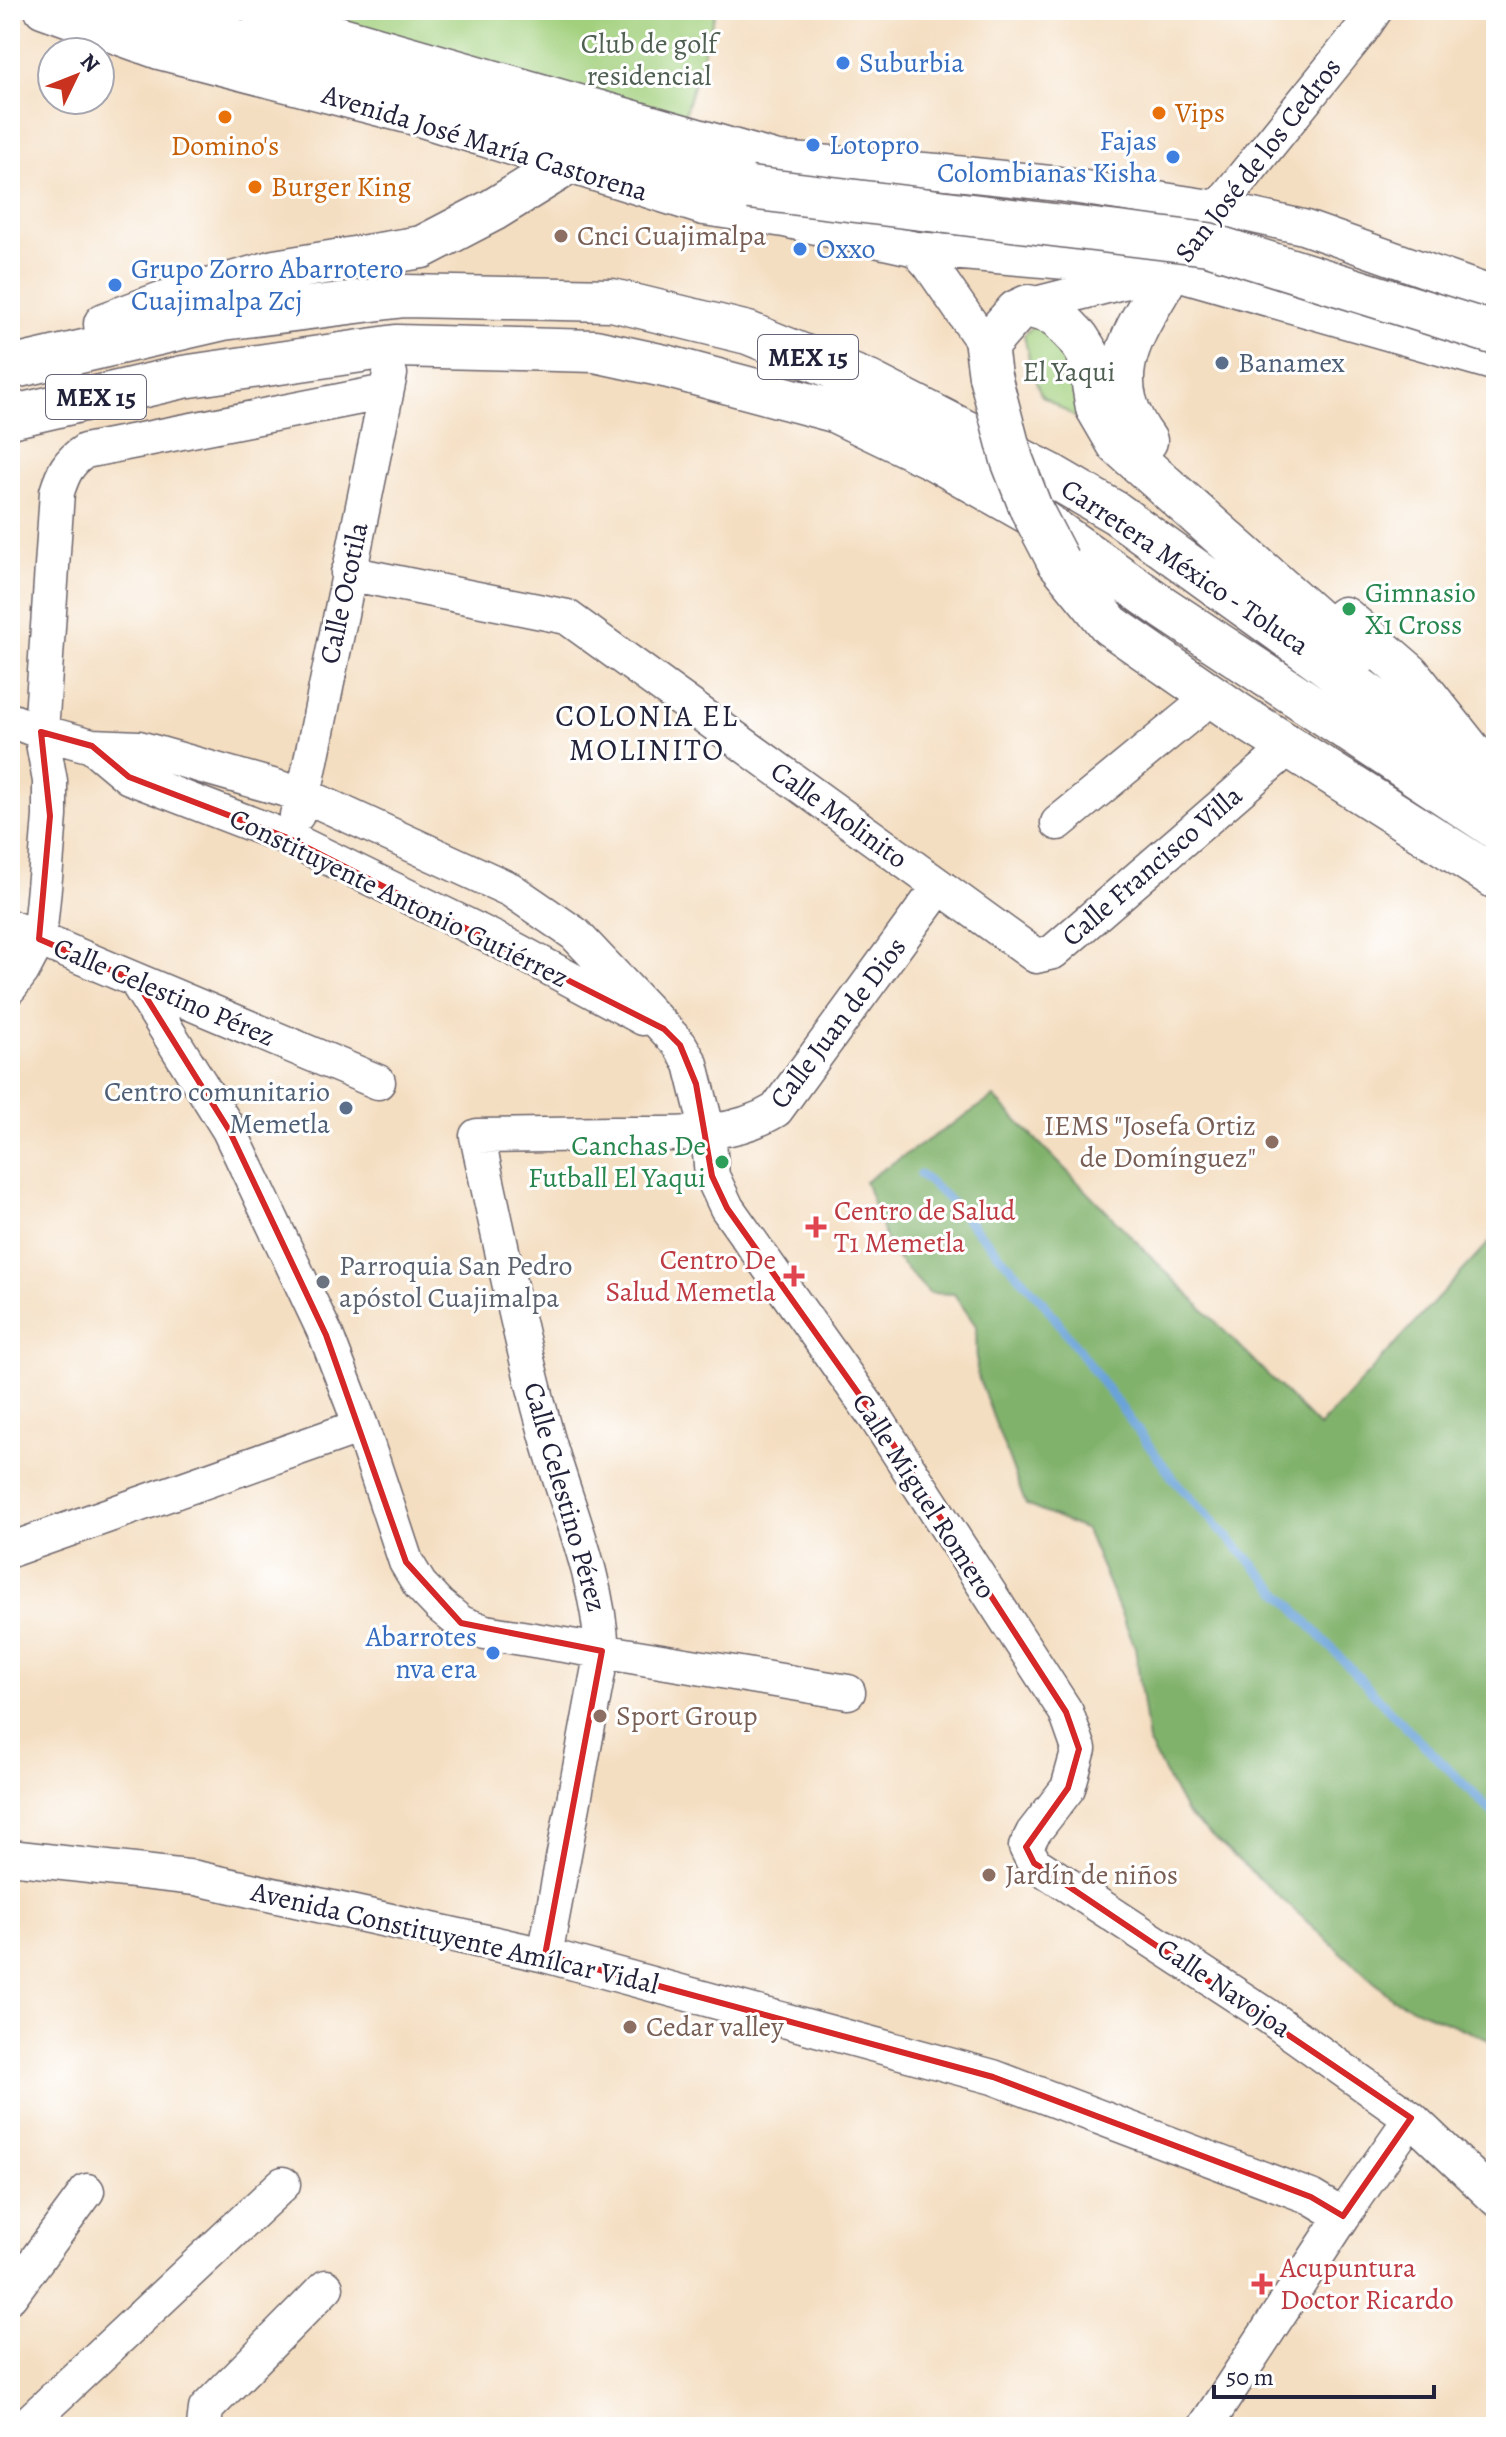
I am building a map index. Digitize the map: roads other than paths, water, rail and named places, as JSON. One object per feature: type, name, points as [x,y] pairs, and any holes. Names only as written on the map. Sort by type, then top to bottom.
[{"type":"main road","name":"Avenida José María Castorena","points":[[132,10],[750,188],[1208,244],[1486,350]]},
{"type":"main road","points":[[10,359],[162,303],[275,271],[422,247],[493,210],[564,166]]},
{"type":"main road","points":[[1170,271],[1128,347],[1123,376],[1124,404],[1136,427],[1162,463],[1409,674],[1496,786]]},
{"type":"main road","name":"Carretera México - Toluca","points":[[10,368],[223,319],[404,296],[612,300],[748,333],[869,382],[1049,474],[1116,513],[1496,786]]},
{"type":"main road","points":[[1454,729],[1353,653],[1118,444],[1097,408],[1088,354],[1078,338],[1055,314],[1028,306],[1017,311],[988,361],[1012,460],[1031,509],[1058,561],[1110,625],[1238,714],[1496,878]]},
{"type":"main road","name":"Carretera México - Toluca","points":[[10,417],[183,377],[396,346],[595,351],[669,367],[834,411],[934,459],[1036,517],[1164,608],[1496,828]]},
{"type":"street","name":"Avenida José María Castorena","points":[[42,10],[159,52],[419,119],[704,208],[784,220],[916,249],[1170,271],[1486,350]]},
{"type":"street","points":[[258,10],[778,159],[1059,184],[1217,208],[1303,227],[1493,294],[1486,350]]},
{"type":"street","name":"San José de los Cedros","points":[[1170,271],[1375,10]]},
{"type":"street","points":[[916,249],[930,265],[988,361]]},
{"type":"street","points":[[1028,306],[1170,271]]},
{"type":"street","name":"Calle Ocotila","points":[[288,838],[304,795],[396,346]]},
{"type":"street","points":[[10,987],[22,971],[24,933],[50,816],[50,781],[41,732],[57,492],[71,460],[85,451],[386,392]]},
{"type":"street","name":"Calle Molinito","points":[[348,573],[567,617],[1020,948]]},
{"type":"street","points":[[1058,823],[1197,709]]},
{"type":"street","name":"Constituyente Antonio Gutiérrez","points":[[10,720],[92,746],[139,748],[304,795],[511,890],[575,934],[680,1045],[691,1064],[708,1132]]},
{"type":"street","name":"Constituyente Antonio Gutiérrez","points":[[92,746],[129,777],[288,838],[503,943],[664,1029]]},
{"type":"street","name":"Calle Francisco Villa","points":[[1020,948],[1036,956],[1053,952],[1278,757]]},
{"type":"street","name":"Calle Juan de Dios","points":[[477,1136],[708,1132],[746,1125],[776,1110],[939,887]]},
{"type":"street","name":"Calle Celestino Pérez","points":[[24,933],[378,1082]]},
{"type":"street","points":[[136,981],[229,1130],[326,1335],[361,1426],[406,1562],[420,1585],[439,1605],[461,1623],[485,1632],[848,1692]]},
{"type":"street","name":"Calle Miguel Romero","points":[[708,1132],[712,1176],[727,1208],[878,1421],[1066,1712],[1079,1749],[1068,1788],[1033,1833],[1026,1847],[1034,1863]]},
{"type":"street","name":"Calle Celestino Pérez","points":[[477,1136],[520,1333],[547,1436],[579,1535],[601,1624],[602,1651],[545,1955]]},
{"type":"street","points":[[10,1550],[361,1426]]},
{"type":"street","name":"Avenida Constituyente Amílcar Vidal","points":[[10,1857],[196,1878],[545,1955],[993,2077],[1311,2197],[1343,2216]]},
{"type":"street","name":"Calle Navojoa","points":[[1034,1863],[1268,2016],[1411,2118],[1496,2199]]},
{"type":"street","points":[[1205,2427],[1411,2118]]},
{"type":"street","points":[[24,2427],[283,2184]]},
{"type":"street","points":[[10,2296],[87,2191]]},
{"type":"street","points":[[204,2427],[206,2409],[326,2287]]},
{"type":"waterway","points":[[920,1174],[946,1197],[1044,1303],[1175,1481],[1395,1716],[1496,1816]]},
{"type":"place","name":"Suburbia","points":[[843,63]]},
{"type":"place","name":"Vips","points":[[1159,113]]},
{"type":"place","name":"Domino's","points":[[225,117]]},
{"type":"place","name":"Lotopro","points":[[813,145]]},
{"type":"place","name":"Fajas Colombianas Kisha","points":[[1173,157]]},
{"type":"place","name":"Burger King","points":[[255,187]]},
{"type":"place","name":"Cnci Cuajimalpa","points":[[561,236]]},
{"type":"place","name":"Oxxo","points":[[800,249]]},
{"type":"place","name":"Grupo Zorro Abarrotero Cuajimalpa Zcj","points":[[115,285]]},
{"type":"place","name":"Banamex","points":[[1222,363]]},
{"type":"place","name":"Gimnasio X1 Cross","points":[[1349,609]]},
{"type":"place","name":"Centro comunitario Memetla","points":[[346,1108]]},
{"type":"place","name":"IEMS \"Josefa Ortiz de Domínguez\"","points":[[1272,1142]]},
{"type":"place","name":"Canchas De Futball El Yaqui","points":[[722,1162]]},
{"type":"place","name":"Centro de Salud T1 Memetla","points":[[816,1227]]},
{"type":"place","name":"Centro De Salud Memetla","points":[[794,1276]]},
{"type":"place","name":"Parroquia San Pedro apóstol Cuajimalpa","points":[[323,1282]]},
{"type":"place","name":"Abarrotes nva era","points":[[493,1653]]},
{"type":"place","name":"Sport Group","points":[[600,1716]]},
{"type":"place","name":"Jardín de niños","points":[[989,1875]]},
{"type":"place","name":"Cedar valley","points":[[630,2027]]},
{"type":"place","name":"Acupuntura Doctor Ricardo","points":[[1262,2284]]},
{"type":"district","name":"COLONIA EL MOLINITO","points":[[647,733]]},
{"type":"park label","name":"Club de golf residencial","points":[[649,60]]},
{"type":"park label","name":"El Yaqui","points":[[1069,372]]}]
